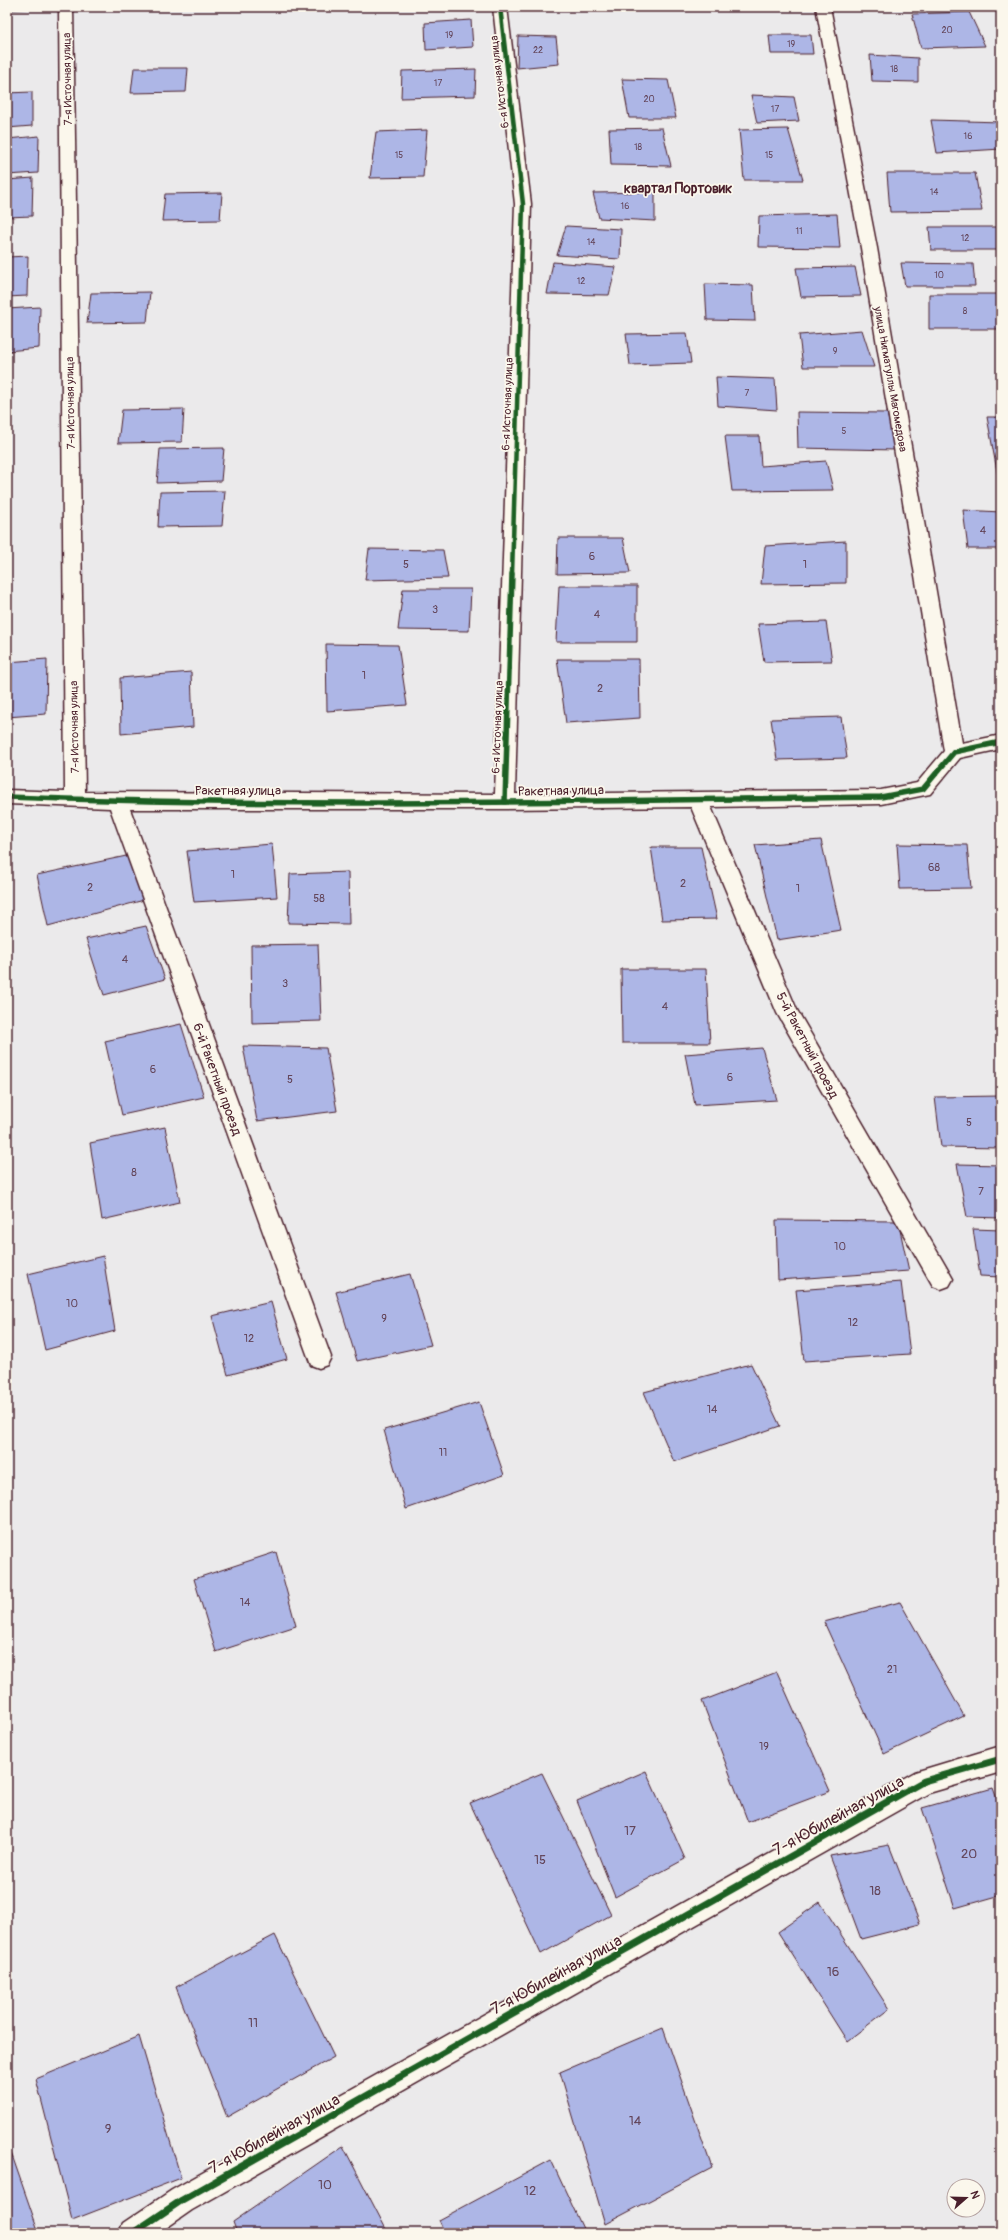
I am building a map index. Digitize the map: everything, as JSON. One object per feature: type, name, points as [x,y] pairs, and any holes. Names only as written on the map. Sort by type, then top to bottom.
[{"type":"street","name":"7-я Источная улица","points":[[66,7],[75,799]]},
{"type":"street","name":"6-я Источная улица","points":[[500,7],[523,204],[505,802]]},
{"type":"street","name":"улица Нигматуллы Магомедова","points":[[823,7],[870,256],[954,752]]},
{"type":"street","points":[[954,752],[1001,742]]},
{"type":"street","name":"Ракетная улица","points":[[7,797],[117,801],[505,802],[881,797],[923,789],[954,752]]},
{"type":"street","name":"5-й Ракетный проезд","points":[[698,799],[788,1013],[941,1279]]},
{"type":"street","name":"6-й Ракетный проезд","points":[[117,801],[319,1357]]},
{"type":"street","name":"7-я Юбилейная улица","points":[[133,2233],[189,2196],[924,1781],[1001,1760]]},
{"type":"building","points":[[7,7],[50,7],[7,10]]},
{"type":"building","points":[[969,12],[985,46],[921,48],[912,14]]},
{"type":"building","points":[[471,20],[473,47],[426,50],[425,23]]},
{"type":"building","points":[[769,35],[811,35],[813,54],[771,54]]},
{"type":"building","points":[[518,36],[556,37],[559,64],[517,68]]},
{"type":"building","points":[[870,55],[918,58],[918,82],[872,81]]},
{"type":"building","points":[[134,68],[188,68],[186,92],[131,93]]},
{"type":"building","points":[[476,69],[475,96],[401,98],[402,71]]},
{"type":"building","points":[[622,79],[668,80],[676,118],[629,118]]},
{"type":"building","points":[[32,92],[32,126],[7,128],[7,93]]},
{"type":"building","points":[[751,95],[794,97],[799,121],[757,123]]},
{"type":"building","points":[[931,120],[1001,122],[1001,149],[937,153]]},
{"type":"building","points":[[662,128],[671,166],[611,165],[609,129]]},
{"type":"building","points":[[788,129],[803,180],[744,180],[739,130]]},
{"type":"building","points":[[427,130],[423,177],[370,178],[376,132]]},
{"type":"building","points":[[39,136],[38,173],[7,175],[7,139]]},
{"type":"building","points":[[887,173],[975,173],[982,211],[890,212]]},
{"type":"building","points":[[33,178],[32,216],[7,217],[7,180]]},
{"type":"building","points":[[655,192],[655,221],[599,218],[593,193]]},
{"type":"building","points":[[222,193],[220,220],[162,221],[165,194]]},
{"type":"building","points":[[837,214],[840,248],[758,247],[759,216]]},
{"type":"building","points":[[566,226],[621,229],[620,259],[557,255]]},
{"type":"building","points":[[929,227],[1001,227],[1001,250],[931,250]]},
{"type":"building","points":[[28,256],[27,296],[7,297],[7,257]]},
{"type":"building","points":[[553,262],[616,267],[609,295],[547,294]]},
{"type":"building","points":[[901,263],[973,264],[975,286],[905,286]]},
{"type":"building","points":[[855,267],[861,296],[801,297],[796,268]]},
{"type":"building","points":[[705,284],[753,285],[755,321],[707,320]]},
{"type":"building","points":[[150,292],[147,322],[87,323],[91,293]]},
{"type":"building","points":[[929,294],[1000,294],[1001,329],[929,329]]},
{"type":"building","points":[[40,307],[39,348],[7,351],[7,309]]},
{"type":"building","points":[[862,330],[874,367],[803,367],[799,335]]},
{"type":"building","points":[[687,333],[691,363],[630,365],[626,334]]},
{"type":"building","points":[[716,377],[775,379],[777,410],[718,406]]},
{"type":"building","points":[[184,409],[182,442],[118,443],[122,410]]},
{"type":"building","points":[[797,412],[887,413],[896,450],[798,448]]},
{"type":"building","points":[[987,417],[1001,417],[1001,493]]},
{"type":"building","points":[[725,436],[759,436],[761,466],[826,461],[833,490],[732,491]]},
{"type":"building","points":[[224,448],[221,481],[157,483],[160,449]]},
{"type":"building","points":[[225,491],[222,526],[158,527],[160,492]]},
{"type":"building","points":[[963,510],[1001,512],[1001,549],[968,549]]},
{"type":"building","points":[[558,538],[623,538],[630,573],[557,574]]},
{"type":"building","points":[[846,541],[846,583],[761,584],[765,546]]},
{"type":"building","points":[[369,549],[443,550],[448,578],[365,580]]},
{"type":"building","points":[[559,586],[637,586],[637,642],[556,642]]},
{"type":"building","points":[[403,589],[471,589],[469,631],[398,630]]},
{"type":"building","points":[[826,622],[832,661],[764,662],[758,624]]},
{"type":"building","points":[[326,644],[398,645],[407,705],[327,711]]},
{"type":"building","points":[[47,659],[46,714],[7,717],[7,662]]},
{"type":"building","points":[[557,659],[639,659],[640,718],[566,723]]},
{"type":"building","points":[[191,672],[193,727],[121,734],[120,678]]},
{"type":"building","points":[[841,717],[847,758],[777,760],[771,719]]},
{"type":"building","points":[[821,840],[841,930],[777,940],[755,845]]},
{"type":"building","points":[[272,844],[277,897],[194,902],[187,851]]},
{"type":"building","points":[[897,844],[967,845],[971,888],[900,889]]},
{"type":"building","points":[[651,847],[701,847],[717,919],[662,920]]},
{"type":"building","points":[[131,855],[144,900],[48,926],[37,875]]},
{"type":"building","points":[[348,872],[349,924],[288,923],[290,874]]},
{"type":"building","points":[[146,926],[165,979],[104,995],[86,939]]},
{"type":"building","points":[[318,944],[321,1021],[252,1023],[251,945]]},
{"type":"building","points":[[621,969],[706,969],[710,1043],[622,1043]]},
{"type":"building","points":[[181,1024],[204,1097],[122,1115],[105,1041]]},
{"type":"building","points":[[243,1046],[326,1048],[337,1111],[257,1121]]},
{"type":"building","points":[[762,1048],[777,1100],[695,1105],[685,1054]]},
{"type":"building","points":[[1001,1096],[1001,1148],[941,1147],[935,1097]]},
{"type":"building","points":[[165,1127],[180,1202],[102,1220],[90,1143]]},
{"type":"building","points":[[957,1164],[1001,1165],[1001,1218],[967,1217]]},
{"type":"building","points":[[776,1220],[898,1221],[909,1271],[778,1280]]},
{"type":"building","points":[[973,1229],[1001,1230],[1001,1277],[980,1276]]},
{"type":"building","points":[[103,1256],[115,1331],[45,1350],[28,1274]]},
{"type":"building","points":[[410,1274],[431,1345],[357,1361],[336,1292]]},
{"type":"building","points":[[901,1282],[910,1354],[804,1361],[796,1290]]},
{"type":"building","points":[[271,1302],[287,1359],[228,1375],[212,1316]]},
{"type":"building","points":[[751,1364],[780,1426],[674,1462],[644,1392]]},
{"type":"building","points":[[479,1402],[504,1475],[406,1509],[384,1430]]},
{"type":"building","points":[[276,1552],[296,1626],[216,1652],[194,1579]]},
{"type":"building","points":[[900,1602],[964,1716],[884,1754],[824,1622]]},
{"type":"building","points":[[777,1672],[830,1791],[748,1822],[702,1701]]},
{"type":"building","points":[[646,1771],[685,1859],[615,1897],[577,1801]]},
{"type":"building","points":[[542,1773],[611,1915],[541,1954],[470,1803]]},
{"type":"building","points":[[993,1788],[1001,1810],[1001,1895],[955,1908],[922,1808]]},
{"type":"building","points":[[889,1845],[920,1924],[861,1939],[830,1856]]},
{"type":"building","points":[[820,1902],[889,2009],[847,2041],[778,1932]]},
{"type":"building","points":[[275,1935],[334,2057],[227,2117],[176,1987]]},
{"type":"building","points":[[663,2028],[712,2168],[605,2224],[560,2072]]},
{"type":"building","points":[[139,2036],[181,2178],[72,2220],[36,2079]]},
{"type":"building","points":[[7,2141],[39,2233],[7,2233]]},
{"type":"building","points":[[343,2146],[388,2233],[237,2233],[233,2222]]},
{"type":"building","points":[[551,2160],[585,2233],[445,2233],[439,2220]]},
{"type":"cycle path","points":[[500,7],[523,204],[505,802]]},
{"type":"cycle path","points":[[7,797],[117,801],[505,802],[881,797],[923,789],[954,752],[1001,742]]},
{"type":"cycle path","points":[[133,2233],[182,2200],[924,1781],[1001,1759]]},
{"type":"district","name":"квартал Портовик","points":[[678,188]]}]
